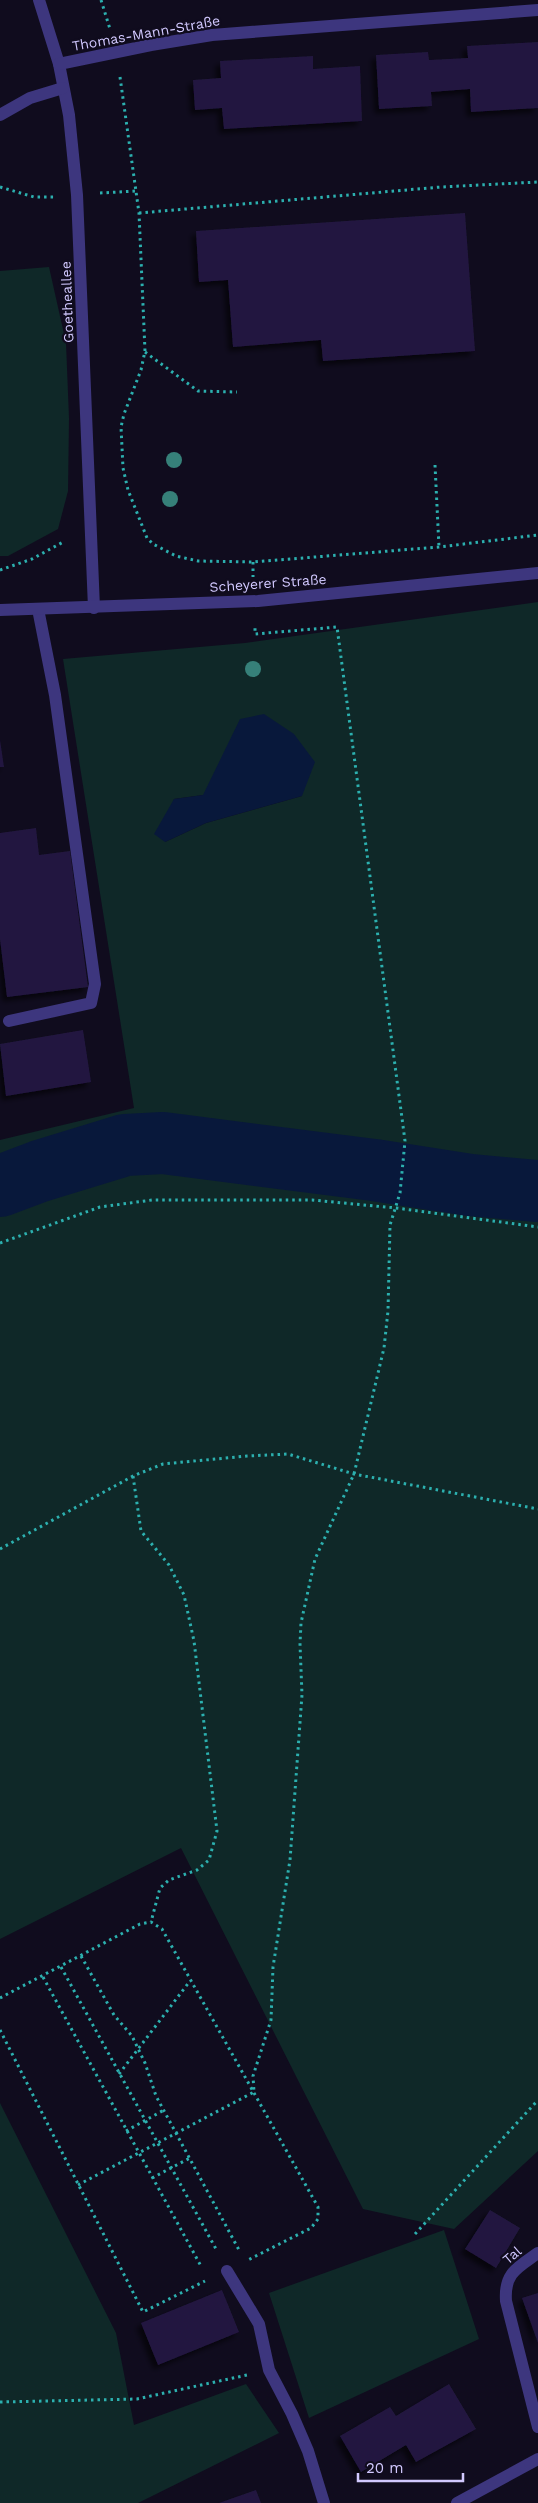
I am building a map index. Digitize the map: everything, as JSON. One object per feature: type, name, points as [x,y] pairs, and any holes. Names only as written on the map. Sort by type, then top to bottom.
[{"type":"street","name":"Goetheallee","points":[[39,0],[59,64],[69,115],[77,195],[94,608]]},
{"type":"street","name":"Thomas-Mann-Straße","points":[[59,64],[183,39],[238,32],[538,10]]},
{"type":"street","points":[[0,116],[30,98],[63,88]]},
{"type":"street","name":"Scheyerer Straße","points":[[0,610],[254,601],[538,573]]},
{"type":"street","points":[[9,1021],[91,1003],[95,984],[55,695],[38,609]]},
{"type":"street","name":"Tal","points":[[538,2253],[509,2276],[505,2287],[506,2301],[538,2427]]},
{"type":"street","points":[[227,2270],[259,2324],[269,2370],[292,2414],[308,2451],[324,2503]]},
{"type":"street","points":[[457,2503],[538,2458]]},
{"type":"path","points":[[101,0],[117,52],[139,213],[145,352],[141,370],[124,414],[120,445],[128,490],[140,525],[153,544],[176,556],[187,559],[253,562],[439,547],[538,535]]},
{"type":"path","points":[[139,213],[441,187],[538,182]]},
{"type":"path","points":[[145,352],[198,391],[237,392]]},
{"type":"path","points":[[435,465],[439,547]]},
{"type":"path","points":[[0,570],[32,559],[65,542]]},
{"type":"path","points":[[254,601],[255,634],[337,627],[404,1141],[400,1193],[390,1225],[388,1311],[384,1348],[354,1474],[315,1559],[302,1623],[300,1644],[302,1695],[290,1860],[273,1967],[271,2020],[253,2076],[254,2092]]},
{"type":"path","points":[[0,1243],[100,1207],[152,1200],[312,1200],[396,1208],[538,1227]]},
{"type":"path","points":[[0,1549],[133,1476],[163,1464],[288,1454],[354,1474],[538,1509]]},
{"type":"path","points":[[133,1476],[141,1531],[169,1565],[184,1595],[194,1641],[216,1831],[209,1860],[197,1870],[170,1880],[160,1888],[151,1922]]},
{"type":"path","points":[[0,1998],[140,1924],[151,1922],[162,1930],[308,2186],[318,2207],[318,2219],[311,2228],[227,2270],[61,1967]]},
{"type":"path","points":[[82,1956],[114,2016],[132,2036],[139,2048],[156,2096],[246,2261]]},
{"type":"path","points":[[0,2030],[143,2312],[208,2280],[43,1976]]},
{"type":"path","points":[[119,2074],[190,1981]]},
{"type":"path","points":[[78,2184],[254,2092]]},
{"type":"path","points":[[415,2234],[538,2100]]},
{"type":"path","points":[[126,2131],[164,2110]]},
{"type":"path","points":[[152,2178],[190,2158]]},
{"type":"path","points":[[0,2402],[138,2399],[269,2370]]},
{"type":"green space","points":[[49,267],[66,343],[69,418],[68,491],[58,529],[8,556],[0,556],[0,271]]},
{"type":"green space","points":[[538,602],[538,2151],[454,2229],[363,2209],[181,1848],[0,1939],[0,1140],[134,1108],[63,659],[245,643]],"holes":[[[203,795],[302,796],[206,823],[165,842],[174,799]]]},
{"type":"green space","points":[[0,2103],[116,2333],[134,2425],[246,2384],[279,2433],[138,2503],[0,2503]]},
{"type":"green space","points":[[444,2230],[479,2339],[309,2418],[269,2293]]},
{"type":"water","points":[[264,714],[294,734],[315,762],[302,796],[206,823],[165,842],[154,834],[174,799],[203,795],[240,719]]},
{"type":"building","points":[[538,42],[538,108],[471,112],[470,89],[431,92],[432,106],[379,109],[376,55],[428,52],[429,60],[468,58],[467,46]]},
{"type":"building","points":[[313,56],[313,69],[360,66],[362,121],[224,129],[222,108],[195,110],[193,80],[221,78],[220,61]]},
{"type":"building","points":[[465,213],[475,351],[323,361],[321,340],[233,347],[228,280],[199,282],[196,231]]},
{"type":"building","points":[[0,740],[4,767],[0,767]]},
{"type":"building","points":[[36,828],[39,855],[70,851],[88,987],[7,997],[0,939],[0,833]]},
{"type":"building","points":[[83,1030],[91,1082],[6,1096],[0,1044]]},
{"type":"building","points":[[490,2210],[520,2228],[496,2268],[465,2249]]},
{"type":"building","points":[[222,2290],[239,2332],[158,2365],[141,2323]]},
{"type":"building","points":[[538,2293],[538,2343],[522,2298]]},
{"type":"building","points":[[449,2384],[476,2429],[416,2462],[406,2445],[361,2472],[340,2436],[390,2407],[396,2416]]},
{"type":"building","points":[[256,2490],[261,2503],[219,2503]]},
{"type":"waterway","points":[[0,1186],[40,1171],[125,1145],[163,1143],[374,1170],[470,1185],[538,1191]]}]
